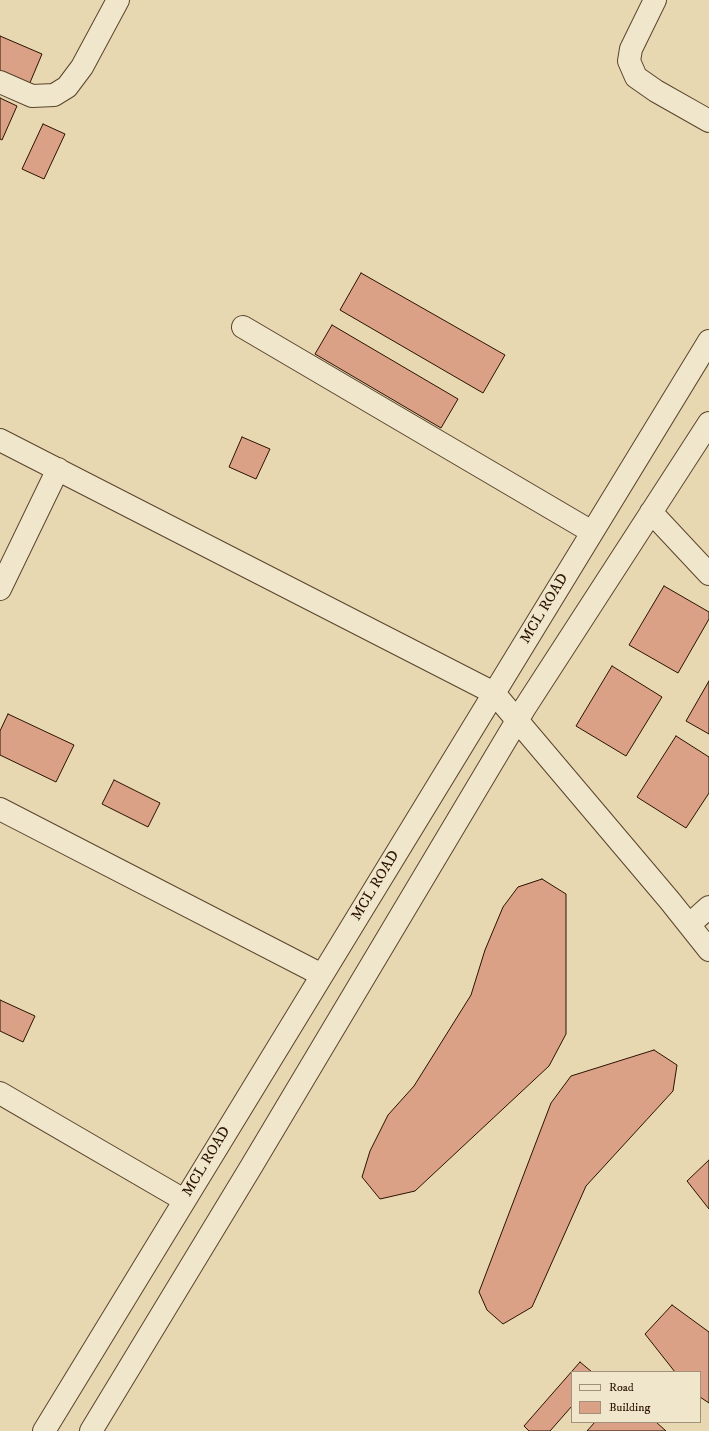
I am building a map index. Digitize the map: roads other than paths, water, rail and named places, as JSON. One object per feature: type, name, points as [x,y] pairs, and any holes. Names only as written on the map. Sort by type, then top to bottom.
[{"type":"street","points":[[0,82],[32,96],[54,95],[67,88],[82,67],[118,0]]},
{"type":"street","points":[[655,0],[631,49],[629,61],[636,77],[656,91],[709,122]]},
{"type":"street","points":[[243,327],[592,532]]},
{"type":"street","name":"MCL ROAD","points":[[44,1431],[709,341]]},
{"type":"street","points":[[91,1431],[259,1154],[517,720],[709,423]]},
{"type":"street","points":[[0,440],[494,693],[709,950]]},
{"type":"street","points":[[0,589],[58,469]]},
{"type":"street","points":[[651,512],[709,574]]},
{"type":"street","points":[[0,809],[322,975]]},
{"type":"street","points":[[688,925],[709,907]]},
{"type":"street","points":[[0,1093],[184,1200]]}]
